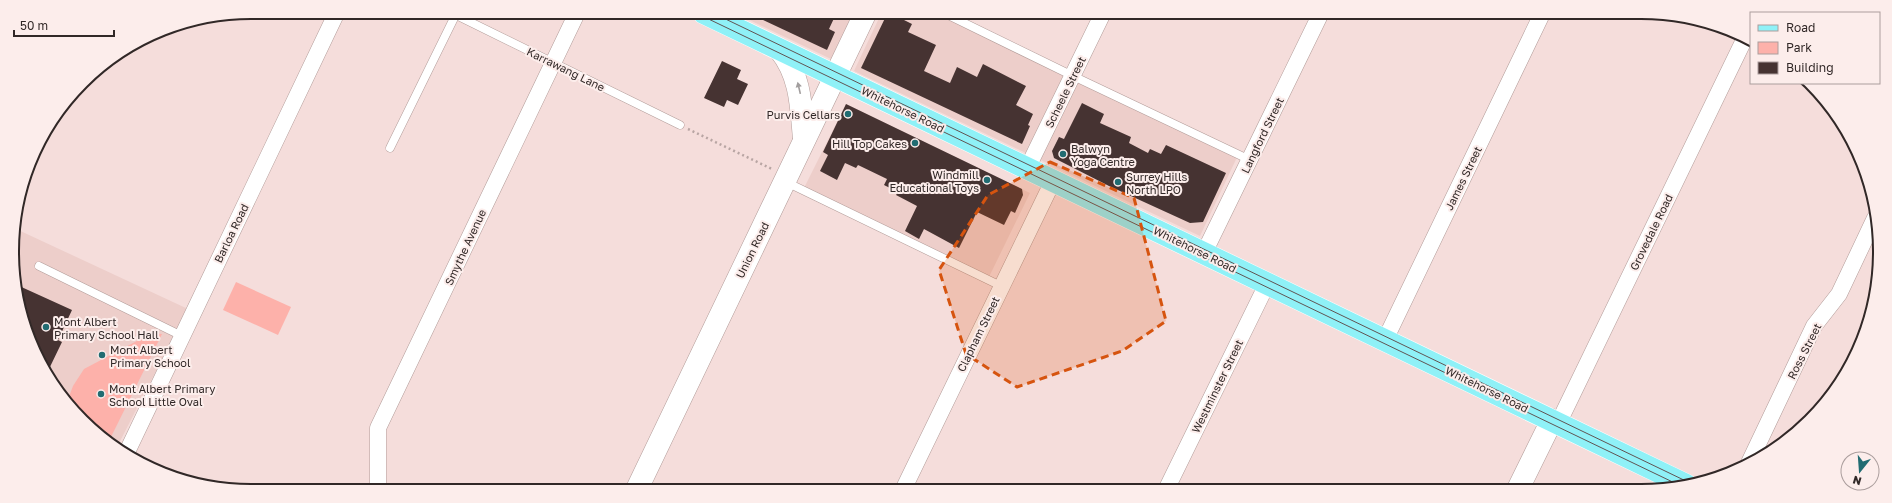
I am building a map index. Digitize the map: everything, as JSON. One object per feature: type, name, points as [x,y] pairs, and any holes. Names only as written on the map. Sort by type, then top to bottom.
[{"type":"main road","name":"Whitehorse Road","points":[[716,19],[1678,481]]},
{"type":"main road","name":"Union Road","points":[[639,484],[863,19]]},
{"type":"main road","points":[[780,50],[788,61],[797,81],[800,95],[804,140]]},
{"type":"main road","points":[[1521,484],[1555,422]]},
{"type":"street","name":"Barloa Road","points":[[128,449],[335,19]]},
{"type":"street","name":"Smythe Avenue","points":[[378,484],[378,428],[574,19]]},
{"type":"street","name":"Scheele Street","points":[[1027,169],[1100,19]]},
{"type":"street","name":"Langford Street","points":[[1204,253],[1318,19]]},
{"type":"street","name":"James Street","points":[[1385,340],[1540,19]]},
{"type":"street","name":"Grovedale Road","points":[[1555,422],[1743,43]]},
{"type":"street","name":"Clapham Street","points":[[906,484],[1053,181]]},
{"type":"street","name":"Ross Street","points":[[1753,455],[1814,326],[1839,294],[1872,225]]},
{"type":"street","name":"Westminster Street","points":[[1169,484],[1267,284]]},
{"type":"lane","points":[[390,148],[452,19]]},
{"type":"lane","name":"Karrawang Lane","points":[[464,19],[680,125]]},
{"type":"lane","points":[[956,19],[1072,76],[1250,160]]},
{"type":"lane","points":[[786,179],[1001,286]]},
{"type":"lane","points":[[39,266],[182,336]]},
{"type":"path","points":[[680,125],[786,179]]},
{"type":"highlighted area","points":[[1050,162],[1134,198],[1166,321],[1122,351],[1017,387],[966,354],[939,270],[988,195]]},
{"type":"shaded area","points":[[747,19],[851,19],[831,59]]},
{"type":"shaded area","points":[[879,19],[959,19],[1239,153],[1200,236],[854,71]]},
{"type":"shaded area","points":[[846,104],[1030,193],[987,281],[801,194]]},
{"type":"shaded area","name":"Mont Albert Primary School","points":[[20,231],[188,309],[119,443],[98,426],[77,405],[58,381],[43,354],[31,326],[23,297],[19,267]]},
{"type":"green space","points":[[236,282],[291,307],[278,335],[223,310]]},
{"type":"green space","name":"Mont Albert Primary School Little Oval","points":[[152,333],[162,334],[111,437],[87,416],[69,396],[73,386],[84,369]]},
{"type":"building","points":[[761,19],[834,19],[829,29],[835,32],[827,50]]},
{"type":"building","points":[[885,19],[902,19],[912,24],[908,32],[936,45],[924,71],[950,83],[957,67],[977,77],[983,64],[1026,86],[1016,105],[1033,114],[1028,125],[1030,126],[1022,144],[861,68]]},
{"type":"building","points":[[722,61],[741,70],[737,79],[748,84],[738,105],[727,100],[724,107],[704,98]]},
{"type":"building","points":[[1082,103],[1104,114],[1100,123],[1131,137],[1129,143],[1148,153],[1150,149],[1161,154],[1166,145],[1226,173],[1203,222],[1190,223],[1109,186],[1054,158],[1052,151],[1059,137],[1064,139]]},
{"type":"building","points":[[846,104],[1022,189],[1023,195],[1015,213],[1011,211],[1004,225],[977,212],[959,248],[924,229],[919,239],[905,231],[917,206],[896,195],[898,192],[884,185],[887,179],[858,165],[856,168],[845,163],[837,180],[820,171],[828,155],[823,152]]},
{"type":"building","name":"Mont Albert Primary School Hall","points":[[22,287],[72,310],[58,340],[62,342],[50,367],[31,326]]},
{"type":"tram line","points":[[708,19],[1672,482]]},
{"type":"tram line","points":[[725,19],[1684,480]]},
{"type":"place","name":"Purvis Cellars","points":[[848,114]]},
{"type":"place","name":"Hill Top Cakes","points":[[915,143]]},
{"type":"place","name":"Balwyn Yoga Centre","points":[[1063,154]]},
{"type":"place","name":"Windmill Educational Toys","points":[[987,180]]},
{"type":"place","name":"Surrey Hills North LPO","points":[[1118,182]]},
{"type":"place","name":"Mont Albert Primary School Hall","points":[[46,327]]},
{"type":"place","name":"Mont Albert Primary School","points":[[102,355]]},
{"type":"place","name":"Mont Albert Primary School Little Oval","points":[[101,394]]}]
